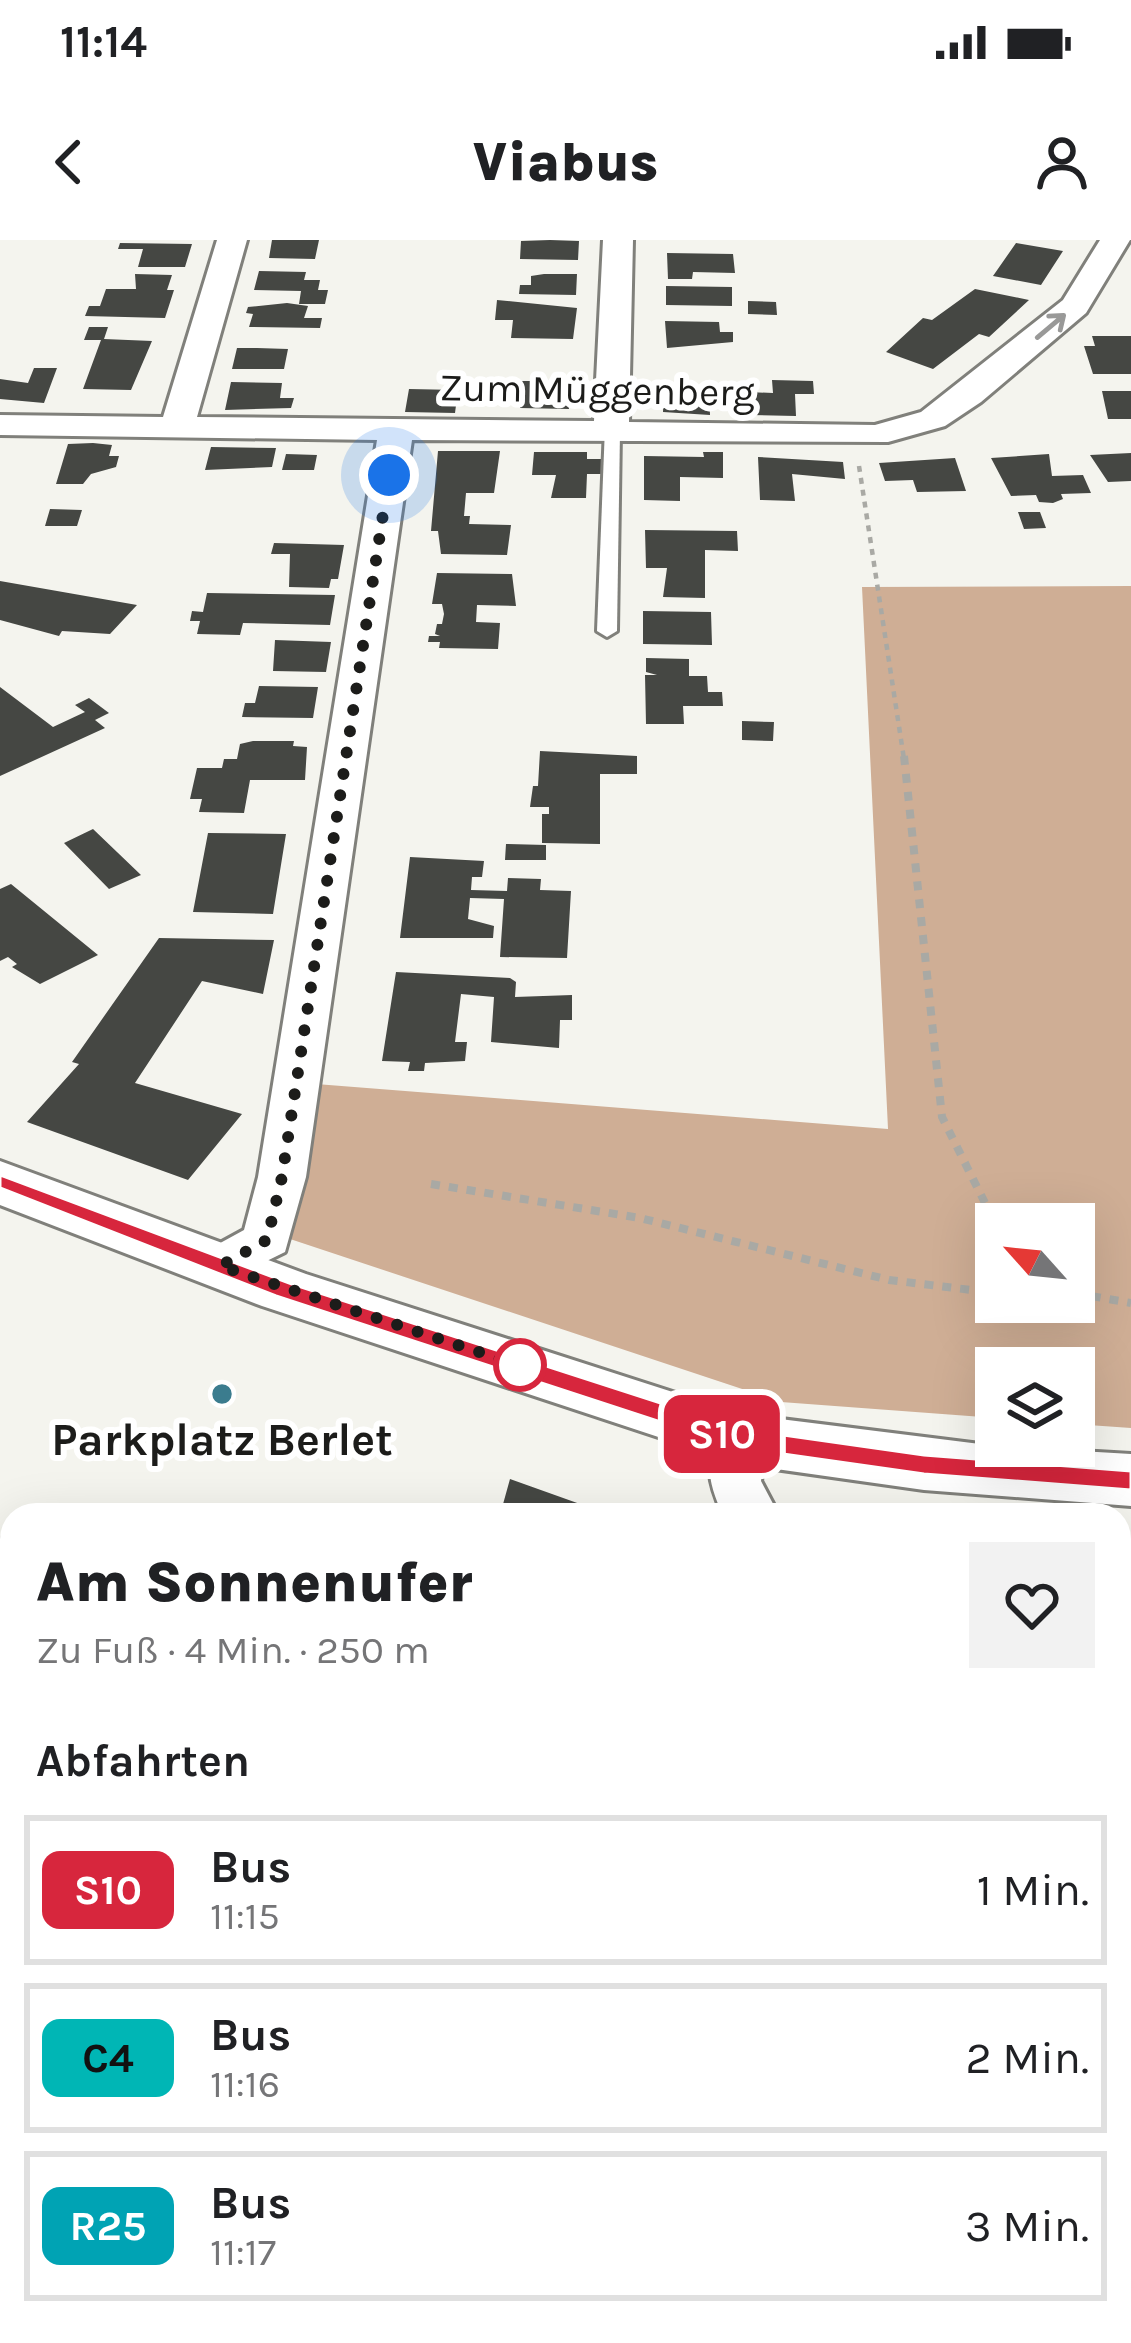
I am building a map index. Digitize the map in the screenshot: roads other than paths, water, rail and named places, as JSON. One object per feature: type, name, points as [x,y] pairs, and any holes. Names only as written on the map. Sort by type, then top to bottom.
[{"type":"street","points":[[178,425],[232,240]]},
{"type":"street","points":[[611,431],[618,240]]},
{"type":"street","name":"Zum Müggenberg","points":[[0,425],[876,435],[933,419],[969,395],[1075,306],[1114,240]]},
{"type":"street","points":[[220,1266],[267,1240],[282,1177],[396,430]]},
{"type":"street","points":[[0,1182],[220,1266],[740,1439],[924,1464],[1131,1480]]},
{"type":"street","points":[[740,1439],[734,1481],[746,1503]]},
{"type":"lane","points":[[607,631],[611,431]]},
{"type":"place","name":"Parkplatz Berlet","points":[[222,1394]]}]
